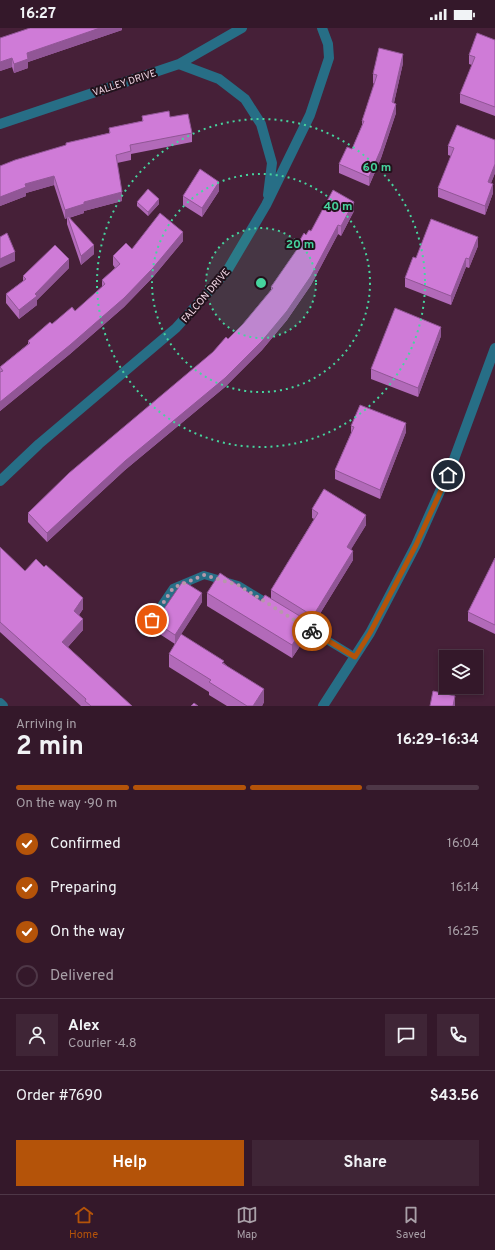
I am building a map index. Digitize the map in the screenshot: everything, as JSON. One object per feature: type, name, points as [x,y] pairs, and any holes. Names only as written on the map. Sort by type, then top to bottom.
[{"type":"street","name":"VALLEY DRIVE","points":[[0,124],[179,64],[242,28]]},
{"type":"street","name":"FALCON DRIVE","points":[[0,481],[40,444],[176,328],[227,271],[266,205],[310,115],[329,58],[328,44],[322,28]]},
{"type":"street","points":[[179,64],[219,79],[245,99],[261,124],[272,164],[266,205]]},
{"type":"street","points":[[323,706],[370,633],[437,501],[495,348]]},
{"type":"street","points":[[0,703],[3,706]]},
{"type":"lane","points":[[144,631],[173,588],[204,575],[238,585],[277,609]]},
{"type":"lane","points":[[290,617],[355,657]]},
{"type":"building","points":[[30,28],[100,28],[27,53],[28,59],[14,64],[12,58],[0,62],[0,38]]},
{"type":"building","points":[[477,33],[495,40],[495,107],[460,94],[475,57],[469,55]]},
{"type":"building","points":[[379,48],[403,54],[392,102],[396,104],[381,149],[369,177],[339,164],[347,147],[352,149],[364,121],[362,121],[377,75],[373,74]]},
{"type":"building","points":[[169,111],[170,117],[188,114],[192,133],[130,145],[131,151],[116,155],[122,192],[84,202],[84,204],[65,210],[54,176],[25,184],[26,187],[0,197],[0,166],[66,145],[66,143],[110,133],[109,128],[143,121],[142,116]]},
{"type":"building","points":[[457,125],[495,140],[495,164],[488,182],[493,184],[485,206],[438,188],[454,148],[448,146]]},
{"type":"building","points":[[200,169],[219,182],[202,208],[183,196]]},
{"type":"building","points":[[148,189],[159,199],[148,212],[137,202]]},
{"type":"building","points":[[333,190],[354,202],[341,226],[338,225],[311,276],[287,311],[262,341],[225,378],[125,461],[47,533],[28,513],[69,473],[213,352],[226,337],[228,339],[243,324],[273,288],[271,287],[298,248],[296,247],[304,233],[306,235],[309,230],[311,231]]},
{"type":"building","points":[[160,213],[183,232],[153,268],[124,298],[70,345],[0,402],[0,372],[3,371],[0,367],[30,343],[28,341],[50,322],[52,324],[72,307],[75,311],[105,284],[102,280],[120,264],[113,256],[126,243],[132,249]]},
{"type":"building","points":[[67,215],[94,245],[81,256]]},
{"type":"building","points":[[431,219],[478,237],[469,259],[466,258],[451,296],[405,278],[413,257],[416,258]]},
{"type":"building","points":[[7,233],[15,252],[0,259],[0,237]]},
{"type":"building","points":[[55,245],[69,259],[35,294],[37,296],[19,310],[6,294],[26,279],[23,276]]},
{"type":"building","points":[[395,308],[441,327],[418,388],[371,369]]},
{"type":"building","points":[[360,405],[406,423],[380,490],[335,470],[354,427],[351,426]]},
{"type":"building","points":[[324,489],[366,515],[347,547],[353,551],[313,616],[271,590],[318,513],[312,509]]},
{"type":"building","points":[[0,547],[25,571],[36,559],[44,567],[46,565],[83,598],[74,611],[83,619],[62,642],[132,706],[91,706],[85,701],[86,699],[0,622]]},
{"type":"building","points":[[495,558],[495,625],[468,612]]},
{"type":"building","points":[[220,573],[261,601],[265,595],[308,621],[292,645],[207,593]]},
{"type":"building","points":[[183,581],[202,593],[175,635],[155,622]]},
{"type":"building","points":[[181,634],[224,661],[222,663],[264,689],[253,706],[247,706],[209,682],[211,680],[169,654]]},
{"type":"building","points":[[433,691],[439,692],[439,694],[455,696],[453,706],[430,706]]},
{"type":"building","points":[[194,703],[198,706],[191,706]]},
{"type":"way so far","points":[[152,620],[173,588],[204,575],[238,585],[312,631]]},
{"type":"route","points":[[312,631],[355,657],[370,633],[416,545],[448,475]]}]
